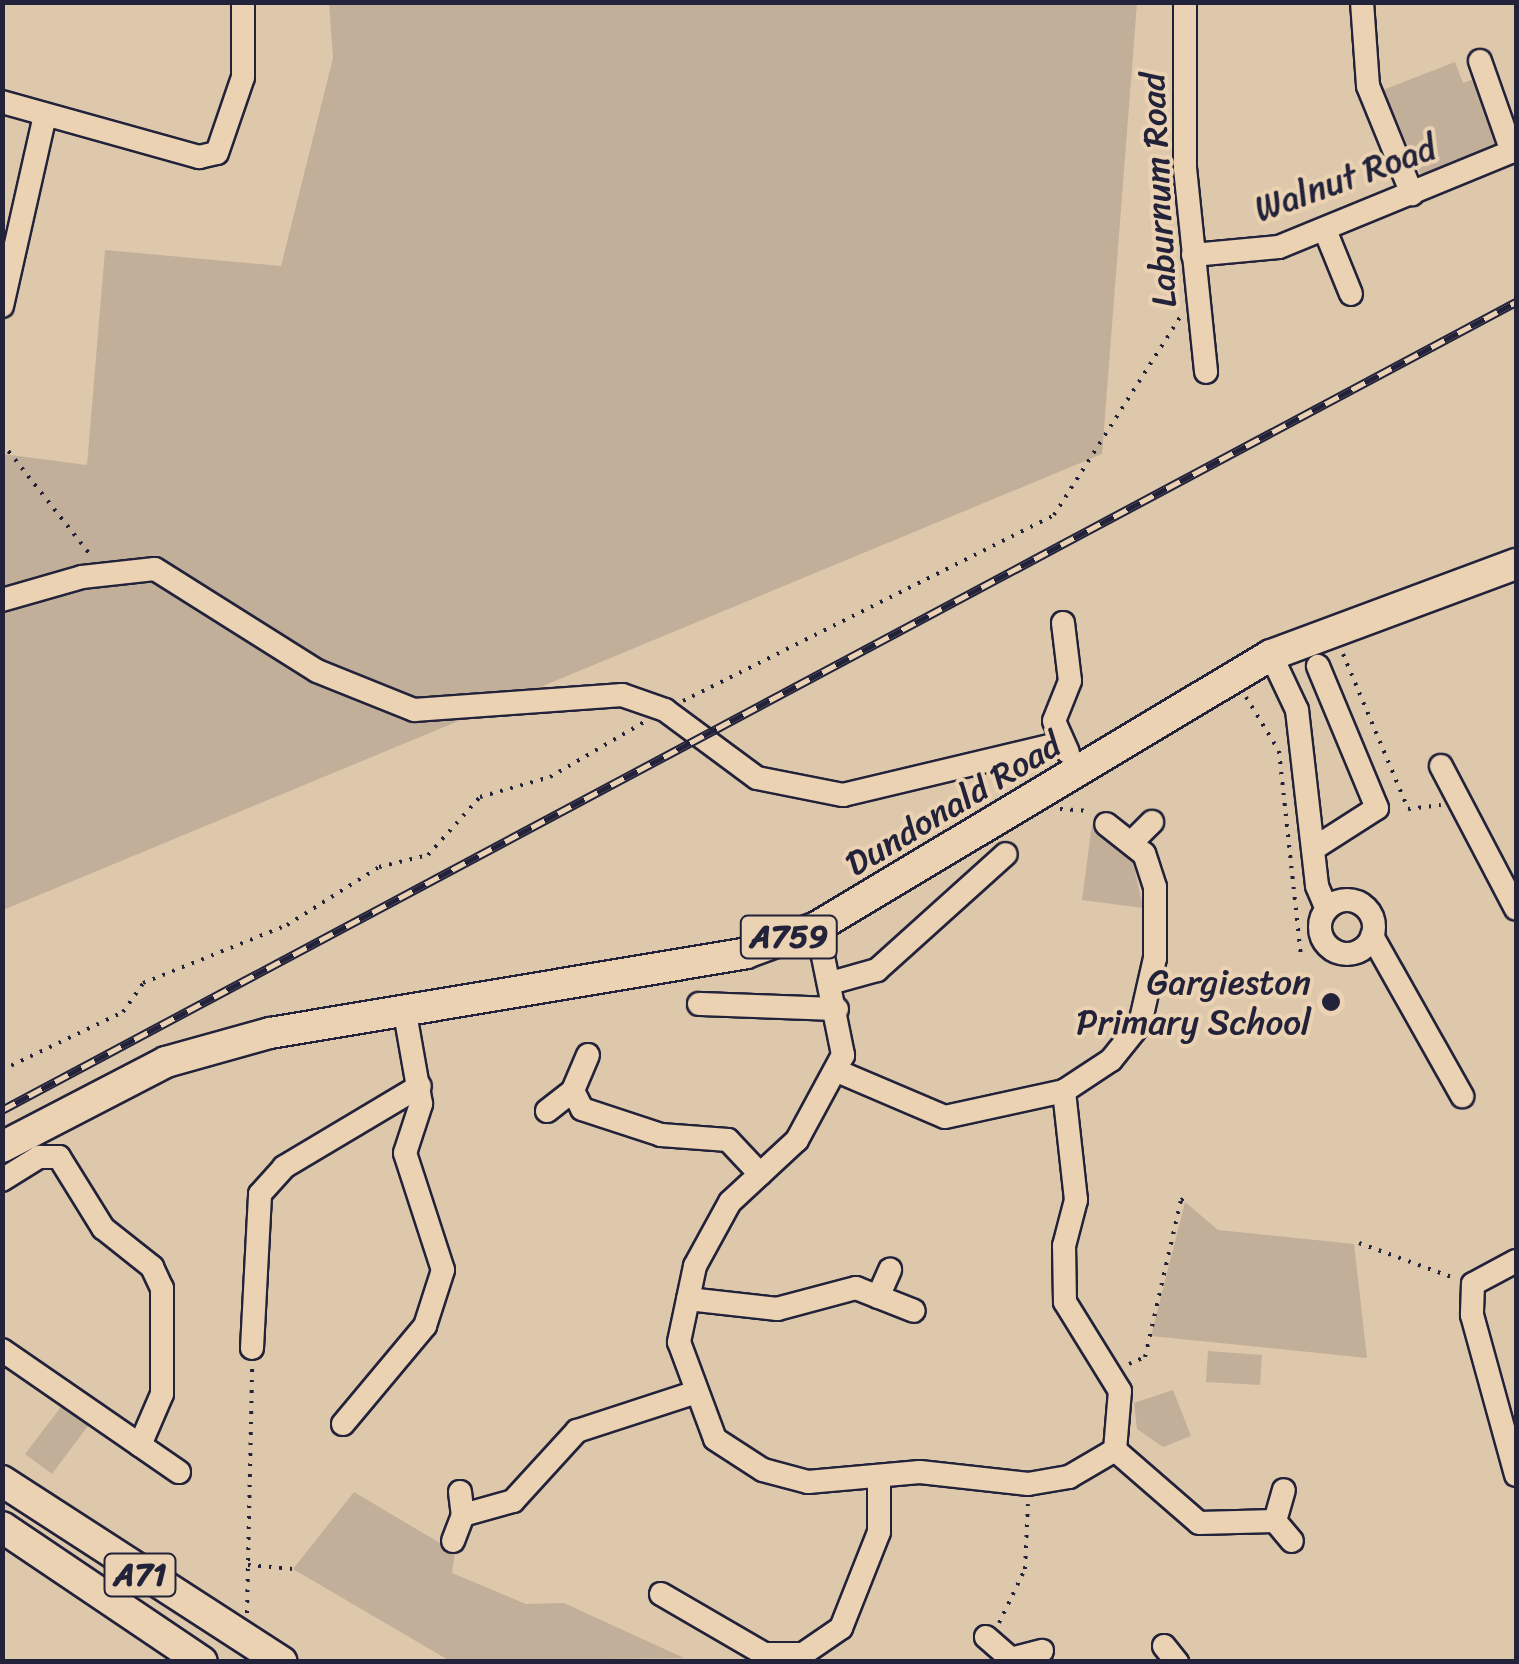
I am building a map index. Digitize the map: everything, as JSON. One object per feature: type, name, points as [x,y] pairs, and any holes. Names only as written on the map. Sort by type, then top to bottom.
[{"type":"main road","name":"Dundonald Road","points":[[2,1147],[166,1062],[270,1033],[746,953],[817,927],[1030,805],[1271,655],[1516,564]]},
{"type":"main road","name":"A71","points":[[2,1482],[282,1662]]},
{"type":"main road","name":"A71","points":[[2,1527],[202,1662]]},
{"type":"street","points":[[2,102],[198,157],[217,153],[243,76],[243,2]]},
{"type":"street","name":"Laburnum Road","points":[[1186,2],[1193,255],[1206,372]]},
{"type":"street","points":[[1362,2],[1368,86],[1412,194]]},
{"type":"street","points":[[1480,61],[1514,151]]},
{"type":"street","points":[[2,306],[45,115]]},
{"type":"street","name":"Walnut Road","points":[[1193,255],[1279,246],[1514,151]]},
{"type":"street","points":[[1325,230],[1351,294]]},
{"type":"street","points":[[4,598],[106,574],[155,570],[317,671],[414,710],[622,695],[664,710],[758,778],[843,795],[1062,743]]},
{"type":"street","points":[[1064,624],[1070,680],[1054,722],[1080,772]]},
{"type":"street","points":[[1271,655],[1297,710],[1312,849],[1327,909],[1320,928],[1336,952],[1354,953],[1372,936]]},
{"type":"street","points":[[1312,849],[1377,808],[1318,666]]},
{"type":"street","points":[[1442,766],[1516,909]]},
{"type":"street","points":[[1133,841],[1152,822]]},
{"type":"street","points":[[836,1071],[945,1117],[1064,1091],[1111,1060],[1140,1024],[1155,958],[1155,887],[1133,841],[1106,824]]},
{"type":"street","points":[[834,982],[877,970],[1006,854]]},
{"type":"street","points":[[1327,909],[1364,906],[1372,936],[1462,1096]]},
{"type":"street","points":[[817,927],[834,982],[836,1071],[797,1140],[730,1202],[688,1299],[679,1342],[693,1393],[715,1439],[762,1470],[808,1482],[880,1476],[1028,1484],[1069,1477],[1115,1450]]},
{"type":"street","points":[[699,1004],[837,1009]]},
{"type":"street","points":[[343,1424],[425,1326],[444,1270],[405,1153],[420,1086],[405,1013]]},
{"type":"street","points":[[547,1111],[573,1091],[588,1055]]},
{"type":"street","points":[[252,1348],[260,1194],[284,1168],[420,1086]]},
{"type":"street","points":[[573,1091],[582,1110],[618,1124],[728,1140],[760,1174]]},
{"type":"street","points":[[1064,1091],[1076,1200],[1064,1246],[1066,1302],[1120,1392],[1115,1450]]},
{"type":"street","points":[[2,1180],[59,1156],[103,1228],[152,1267],[162,1288],[164,1376],[156,1426],[140,1445]]},
{"type":"street","points":[[1516,1262],[1473,1284],[1494,1413],[1516,1475]]},
{"type":"street","points":[[878,1296],[890,1270]]},
{"type":"street","points":[[688,1299],[777,1310],[856,1288],[914,1311]]},
{"type":"street","points":[[2,1350],[179,1472]]},
{"type":"street","points":[[464,1515],[513,1501],[576,1432],[693,1393]]},
{"type":"street","points":[[1115,1450],[1199,1523],[1275,1521]]},
{"type":"street","points":[[660,1594],[764,1654],[803,1654],[841,1628],[880,1532],[880,1476]]},
{"type":"street","points":[[1275,1521],[1284,1490]]},
{"type":"street","points":[[452,1541],[464,1515],[460,1492]]},
{"type":"street","points":[[1275,1521],[1292,1541]]},
{"type":"street","points":[[989,1639],[1015,1660],[1042,1651]]},
{"type":"path","points":[[2,1070],[123,1012],[143,983],[287,925],[379,867],[428,855],[480,797],[550,777],[664,710],[1054,515],[1197,288]]},
{"type":"path","points":[[2,444],[106,574]]},
{"type":"path","points":[[1334,632],[1408,808],[1462,804]]},
{"type":"path","points":[[1234,675],[1279,751],[1302,958]]},
{"type":"path","points":[[1030,805],[1037,816],[1076,808],[1106,824]]},
{"type":"path","points":[[1111,1372],[1145,1357],[1181,1200],[1190,1195]]},
{"type":"path","points":[[1359,1243],[1473,1284]]},
{"type":"path","points":[[247,1619],[252,1348]]},
{"type":"path","points":[[989,1639],[1026,1569],[1028,1484]]},
{"type":"path","points":[[248,1565],[293,1569]]},
{"type":"shaded area","points":[[329,3],[1137,3],[1102,454],[3,910],[3,454],[87,465],[105,250],[281,266],[333,58]]},
{"type":"shaded area","points":[[1455,62],[1463,83],[1477,78],[1500,147],[1437,176],[1420,173],[1383,90]]},
{"type":"shaded area","points":[[1092,824],[1131,851],[1143,908],[1082,900]]},
{"type":"shaded area","points":[[1185,1202],[1218,1230],[1354,1244],[1367,1358],[1151,1336]]},
{"type":"shaded area","points":[[1208,1351],[1262,1355],[1260,1385],[1206,1382]]},
{"type":"shaded area","points":[[1173,1390],[1191,1436],[1163,1447],[1137,1429],[1134,1403]]},
{"type":"shaded area","points":[[64,1403],[91,1422],[52,1474],[25,1454]]},
{"type":"shaded area","points":[[354,1492],[455,1552],[452,1573],[526,1604],[564,1603],[684,1658],[450,1661],[293,1569]]},
{"type":"railway","points":[[2,1110],[1516,302]]},
{"type":"place","name":"Gargieston Primary School","points":[[1331,1002]]}]
